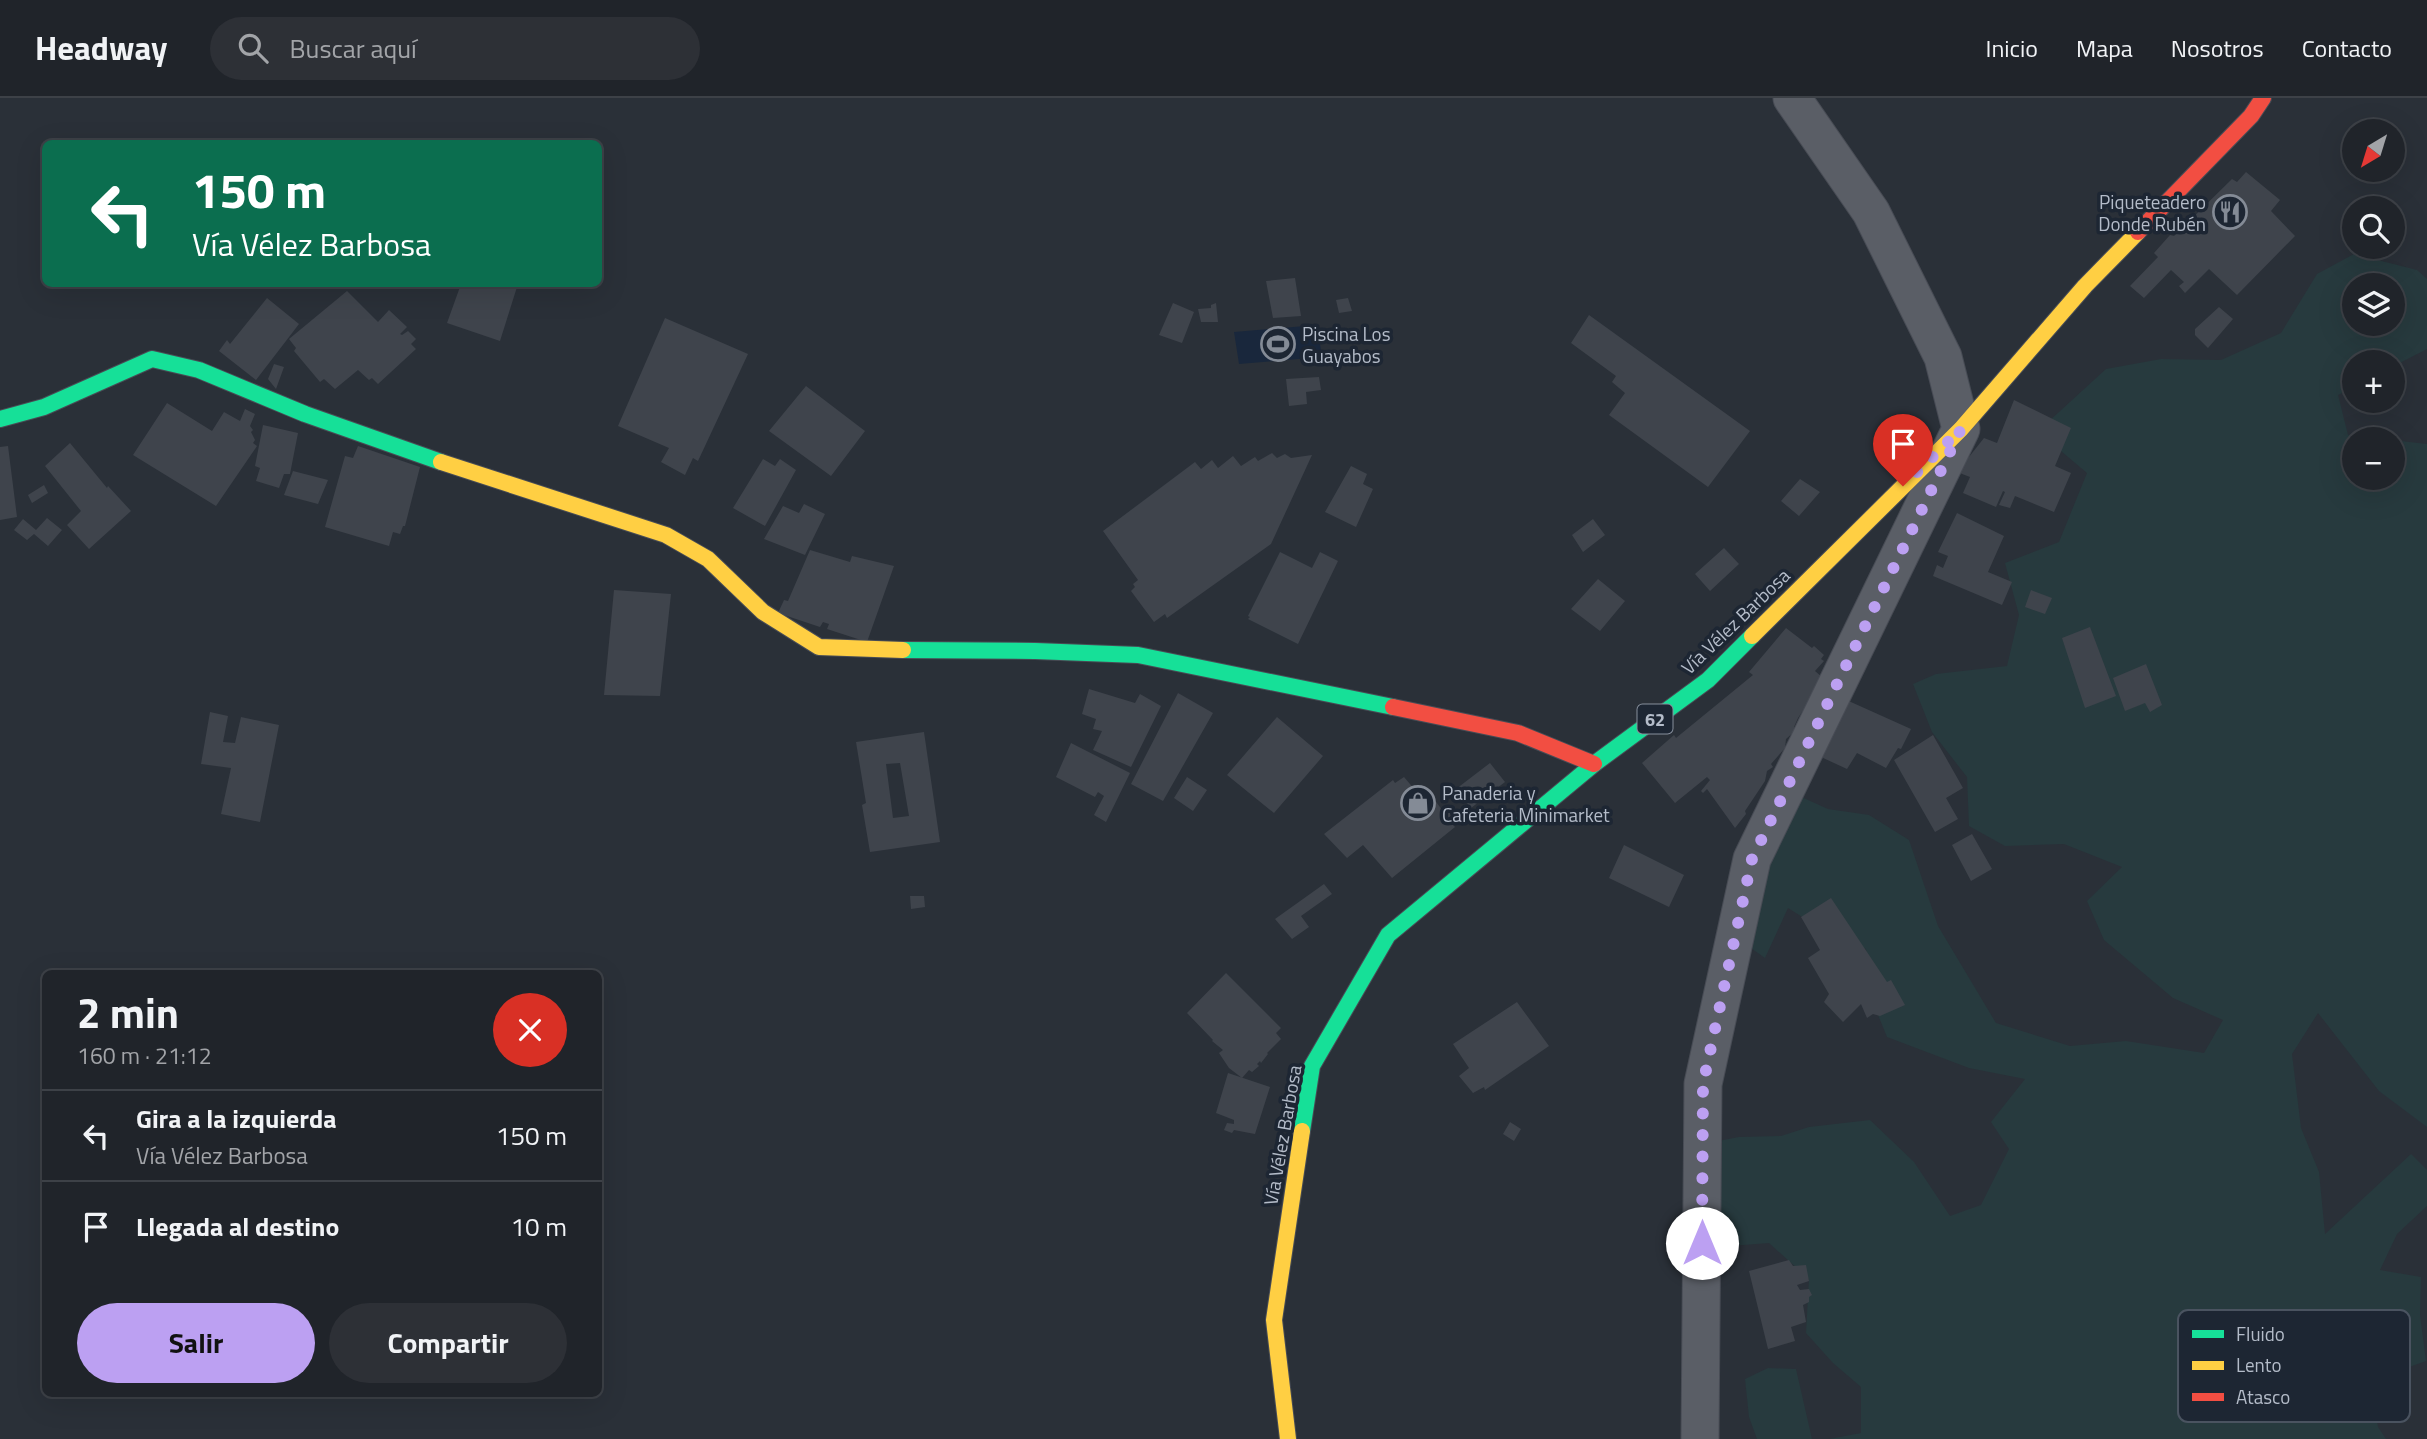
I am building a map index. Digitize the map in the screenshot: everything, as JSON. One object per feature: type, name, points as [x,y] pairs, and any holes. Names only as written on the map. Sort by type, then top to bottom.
[{"type":"main road","name":"Vía Vélez Barbosa","points":[[1288,1439],[1274,1320],[1312,1066],[1388,935],[1594,764],[1707,680],[1961,429],[2085,286],[2251,116],[2263,98]]},
{"type":"main road","points":[[0,419],[44,407],[152,359],[199,370],[330,423],[470,472],[666,535],[708,559],[763,612],[819,647],[925,651],[1035,650],[1138,655],[1518,733],[1594,764]]},
{"type":"street","points":[[1700,1439],[1703,1084],[1752,859],[1961,429],[1943,357],[1871,212],[1792,98]]},
{"type":"green space","points":[[2345,259],[2374,259],[2417,270],[2427,279],[2427,349],[2405,360],[2405,350],[2342,350],[2342,393],[2338,395],[2346,427],[2342,427],[2342,490],[2405,490],[2405,441],[2427,444],[2427,1127],[2379,1091],[2318,1013],[2292,1054],[2301,1128],[2319,1172],[2325,1234],[2411,1154],[2427,1170],[2427,1206],[2397,1234],[2380,1270],[2421,1277],[2420,1315],[2426,1361],[2410,1367],[2410,1310],[2178,1310],[2178,1422],[2377,1422],[2386,1439],[1829,1439],[1861,1433],[1861,1387],[1833,1363],[1806,1333],[1809,1279],[1769,1243],[1718,1247],[1683,1213],[1687,1147],[1739,1137],[1781,1136],[1809,1127],[1870,1120],[1914,1162],[1950,1216],[1981,1205],[2009,1149],[1991,1122],[2025,1079],[1969,1068],[1887,1037],[1872,1000],[1866,949],[1828,933],[1788,908],[1765,958],[1737,938],[1786,790],[1828,809],[1869,815],[1909,840],[1938,926],[1996,1023],[2070,1046],[2126,1041],[2204,1053],[2223,1020],[2173,998],[2104,940],[2087,901],[2122,867],[2064,844],[2005,846],[1969,826],[1967,777],[1932,732],[1913,684],[1936,674],[2007,666],[2019,615],[2005,563],[2059,542],[2087,473],[2055,446],[2047,423],[2106,369],[2161,359],[2221,360],[2281,333],[2317,274]]},
{"type":"green space","points":[[1768,1368],[1796,1369],[1812,1439],[1757,1439],[1749,1417],[1745,1379]]},
{"type":"water","name":"Piscina Los Guayabos","points":[[1317,325],[1322,357],[1239,364],[1234,332]]},
{"type":"building","points":[[2246,172],[2280,200],[2271,211],[2295,236],[2237,295],[2209,269],[2185,293],[2179,286],[2184,282],[2171,270],[2144,298],[2130,286],[2158,257],[2154,253],[2170,235],[2174,236],[2232,179],[2237,182]]},
{"type":"building","points":[[1295,278],[1301,316],[1273,318],[1266,281]]},
{"type":"building","points":[[460,287],[517,287],[500,341],[447,323]]},
{"type":"building","points":[[347,291],[378,322],[389,310],[407,327],[400,334],[408,331],[416,339],[411,344],[416,349],[378,384],[358,370],[335,389],[324,379],[320,382],[294,351],[296,348],[289,339]]},
{"type":"building","points":[[267,298],[299,324],[256,380],[219,351],[227,340],[230,344]]},
{"type":"building","points":[[1348,298],[1352,311],[1339,313],[1336,300]]},
{"type":"building","points":[[1173,303],[1194,312],[1182,343],[1159,335]]},
{"type":"building","points":[[1216,303],[1218,322],[1201,322],[1198,309],[1211,308],[1211,305]]},
{"type":"building","points":[[2219,307],[2233,319],[2208,348],[2195,335],[2195,329]]},
{"type":"building","points":[[1589,315],[1750,431],[1708,487],[1609,415],[1625,393],[1612,382],[1616,376],[1571,343]]},
{"type":"building","points":[[665,318],[748,354],[698,461],[693,458],[685,475],[661,462],[669,448],[618,426]]},
{"type":"building","points":[[274,364],[284,367],[276,389],[268,379]]},
{"type":"building","points":[[1319,377],[1321,390],[1306,392],[1307,404],[1289,406],[1286,379]]},
{"type":"building","points":[[806,386],[865,431],[831,476],[769,431]]},
{"type":"building","points":[[2014,400],[2071,428],[2055,466],[2071,473],[2054,512],[2015,496],[2010,508],[1999,505],[2005,492],[2003,491],[1996,507],[1963,493],[1970,477],[1957,472],[1984,438],[1997,443]]},
{"type":"building","points":[[167,403],[212,431],[224,412],[240,421],[245,409],[255,414],[250,426],[255,440],[253,443],[257,446],[216,506],[133,455]]},
{"type":"building","points":[[263,425],[298,433],[290,474],[284,474],[279,488],[256,481],[260,468],[255,466]]},
{"type":"building","points":[[70,443],[107,488],[108,486],[131,511],[89,549],[67,525],[81,511],[45,466]]},
{"type":"building","points":[[8,446],[17,517],[0,520],[0,447]]},
{"type":"building","points":[[358,446],[420,467],[405,526],[400,534],[393,532],[389,546],[325,527],[345,456],[353,458]]},
{"type":"building","points":[[1272,453],[1277,458],[1285,454],[1291,458],[1312,455],[1271,544],[1167,618],[1165,614],[1154,622],[1131,591],[1138,580],[1103,531],[1195,462],[1201,469],[1212,460],[1218,468],[1233,456],[1241,466],[1255,457],[1258,461]]},
{"type":"building","points":[[763,459],[775,466],[780,459],[796,470],[765,526],[733,508]]},
{"type":"building","points":[[1351,466],[1367,474],[1363,484],[1373,489],[1356,527],[1325,512]]},
{"type":"building","points":[[293,471],[328,480],[318,504],[284,495]]},
{"type":"building","points":[[1800,479],[1820,492],[1799,516],[1781,501]]},
{"type":"building","points":[[44,485],[48,493],[32,503],[28,495]]},
{"type":"building","points":[[804,504],[825,514],[805,555],[764,539],[783,506],[799,513]]},
{"type":"building","points":[[1957,513],[2004,536],[1988,572],[2012,582],[2002,605],[1933,576],[1937,565],[1943,568],[1948,556],[1938,552]]},
{"type":"building","points":[[47,518],[62,530],[48,546],[34,534],[27,540],[14,530],[23,519],[36,530]]},
{"type":"building","points":[[1593,519],[1605,535],[1583,552],[1572,535]]},
{"type":"building","points":[[1724,548],[1739,564],[1710,591],[1695,574]]},
{"type":"building","points":[[810,550],[850,562],[852,556],[894,566],[867,642],[827,629],[829,624],[823,622],[820,627],[778,613],[784,600],[788,601]]},
{"type":"building","points":[[1280,552],[1312,568],[1320,552],[1338,561],[1298,644],[1248,619]]},
{"type":"building","points":[[1598,579],[1625,601],[1600,631],[1571,609]]},
{"type":"building","points":[[614,590],[671,594],[660,696],[604,695]]},
{"type":"building","points":[[2031,590],[2052,598],[2045,614],[2025,607]]},
{"type":"building","points":[[2090,627],[2116,696],[2085,708],[2062,638]]},
{"type":"building","points":[[1786,628],[1824,655],[1821,659],[1824,661],[1815,671],[1822,677],[1822,682],[1798,718],[1794,727],[1796,730],[1786,739],[1785,748],[1771,764],[1773,767],[1767,771],[1765,781],[1745,811],[1746,814],[1735,828],[1707,789],[1703,793],[1701,791],[1710,780],[1707,777],[1675,803],[1642,763],[1753,675],[1749,672]]},
{"type":"building","points":[[2146,664],[2162,705],[2150,712],[2145,703],[2125,711],[2113,678]]},
{"type":"building","points":[[1089,689],[1135,703],[1140,694],[1161,706],[1131,767],[1093,750],[1102,731],[1093,729],[1096,719],[1082,714]]},
{"type":"building","points":[[1178,693],[1213,713],[1163,801],[1131,784]]},
{"type":"building","points":[[1842,698],[1911,729],[1901,749],[1898,748],[1886,768],[1857,753],[1847,769],[1821,757]]},
{"type":"building","points":[[210,712],[228,716],[223,742],[235,743],[241,717],[279,725],[260,822],[221,814],[231,768],[201,764]]},
{"type":"building","points":[[1277,717],[1323,756],[1274,813],[1227,775]]},
{"type":"building","points":[[924,732],[940,842],[870,852],[862,805],[866,803],[856,742]],"holes":[[[900,763],[909,816],[893,818],[886,764]]]},
{"type":"building","points":[[1933,735],[1963,788],[1946,798],[1958,819],[1935,832],[1894,760]]},
{"type":"building","points":[[1071,743],[1130,773],[1106,822],[1094,815],[1104,796],[1098,792],[1095,797],[1056,777]]},
{"type":"building","points":[[1490,763],[1505,782],[1471,808],[1456,789]]},
{"type":"building","points":[[1187,777],[1207,790],[1193,811],[1174,798]]},
{"type":"building","points":[[1404,777],[1427,804],[1434,799],[1445,814],[1449,811],[1457,821],[1453,825],[1455,827],[1392,878],[1363,845],[1347,858],[1324,834],[1393,780],[1395,783]]},
{"type":"building","points":[[1972,834],[1992,869],[1971,881],[1952,845]]},
{"type":"building","points":[[1624,845],[1684,875],[1669,907],[1609,878]]},
{"type":"building","points":[[1324,884],[1332,894],[1301,916],[1309,927],[1292,939],[1275,919]]},
{"type":"building","points":[[910,896],[924,896],[925,907],[911,909]]},
{"type":"building","points":[[1831,898],[1887,982],[1891,980],[1905,1005],[1880,1016],[1873,1014],[1867,1018],[1861,1004],[1843,1022],[1824,1002],[1829,994],[1808,958],[1820,950],[1801,917]]},
{"type":"building","points":[[1226,973],[1281,1028],[1276,1033],[1281,1039],[1261,1063],[1260,1061],[1257,1064],[1259,1066],[1252,1072],[1249,1070],[1242,1078],[1229,1068],[1219,1053],[1223,1050],[1187,1013]]},
{"type":"building","points":[[1517,1002],[1549,1046],[1485,1090],[1484,1087],[1473,1093],[1459,1076],[1469,1068],[1453,1044]]},
{"type":"building","points":[[1228,1073],[1270,1087],[1255,1134],[1224,1130],[1227,1123],[1234,1124],[1234,1120],[1216,1113]]},
{"type":"building","points":[[1510,1122],[1521,1129],[1514,1141],[1503,1134]]},
{"type":"building","points":[[1789,1260],[1793,1266],[1806,1265],[1809,1281],[1797,1285],[1800,1290],[1809,1289],[1812,1295],[1809,1302],[1803,1305],[1806,1322],[1791,1327],[1795,1341],[1768,1349],[1749,1271]]},
{"type":"traffic: fast","points":[[0,419],[44,407],[152,359],[199,370],[305,414],[441,462]]},
{"type":"traffic: fast","points":[[1302,1131],[1312,1066],[1388,935],[1594,764],[1708,680],[1752,636]]},
{"type":"traffic: fast","points":[[903,650],[1138,655],[1393,707]]},
{"type":"traffic: slow","points":[[1752,636],[1961,429],[2085,286],[2138,232]]},
{"type":"traffic: slow","points":[[441,462],[666,535],[708,559],[763,612],[819,647],[903,650]]},
{"type":"traffic: slow","points":[[1288,1439],[1274,1320],[1302,1131]]},
{"type":"traffic: jam","points":[[2138,232],[2251,116],[2263,98]]},
{"type":"traffic: jam","points":[[1393,707],[1518,733],[1594,764]]},
{"type":"place","name":"Piqueteadero Donde Rubén","points":[[2230,212]]},
{"type":"place","name":"Piscina Los Guayabos","points":[[1278,344]]},
{"type":"place","name":"Panaderia y Cafeteria Minimarket","points":[[1418,803]]},
{"type":"route","points":[[1702,1243],[1703,1084],[1752,859],[1961,429],[1903,486]]}]
